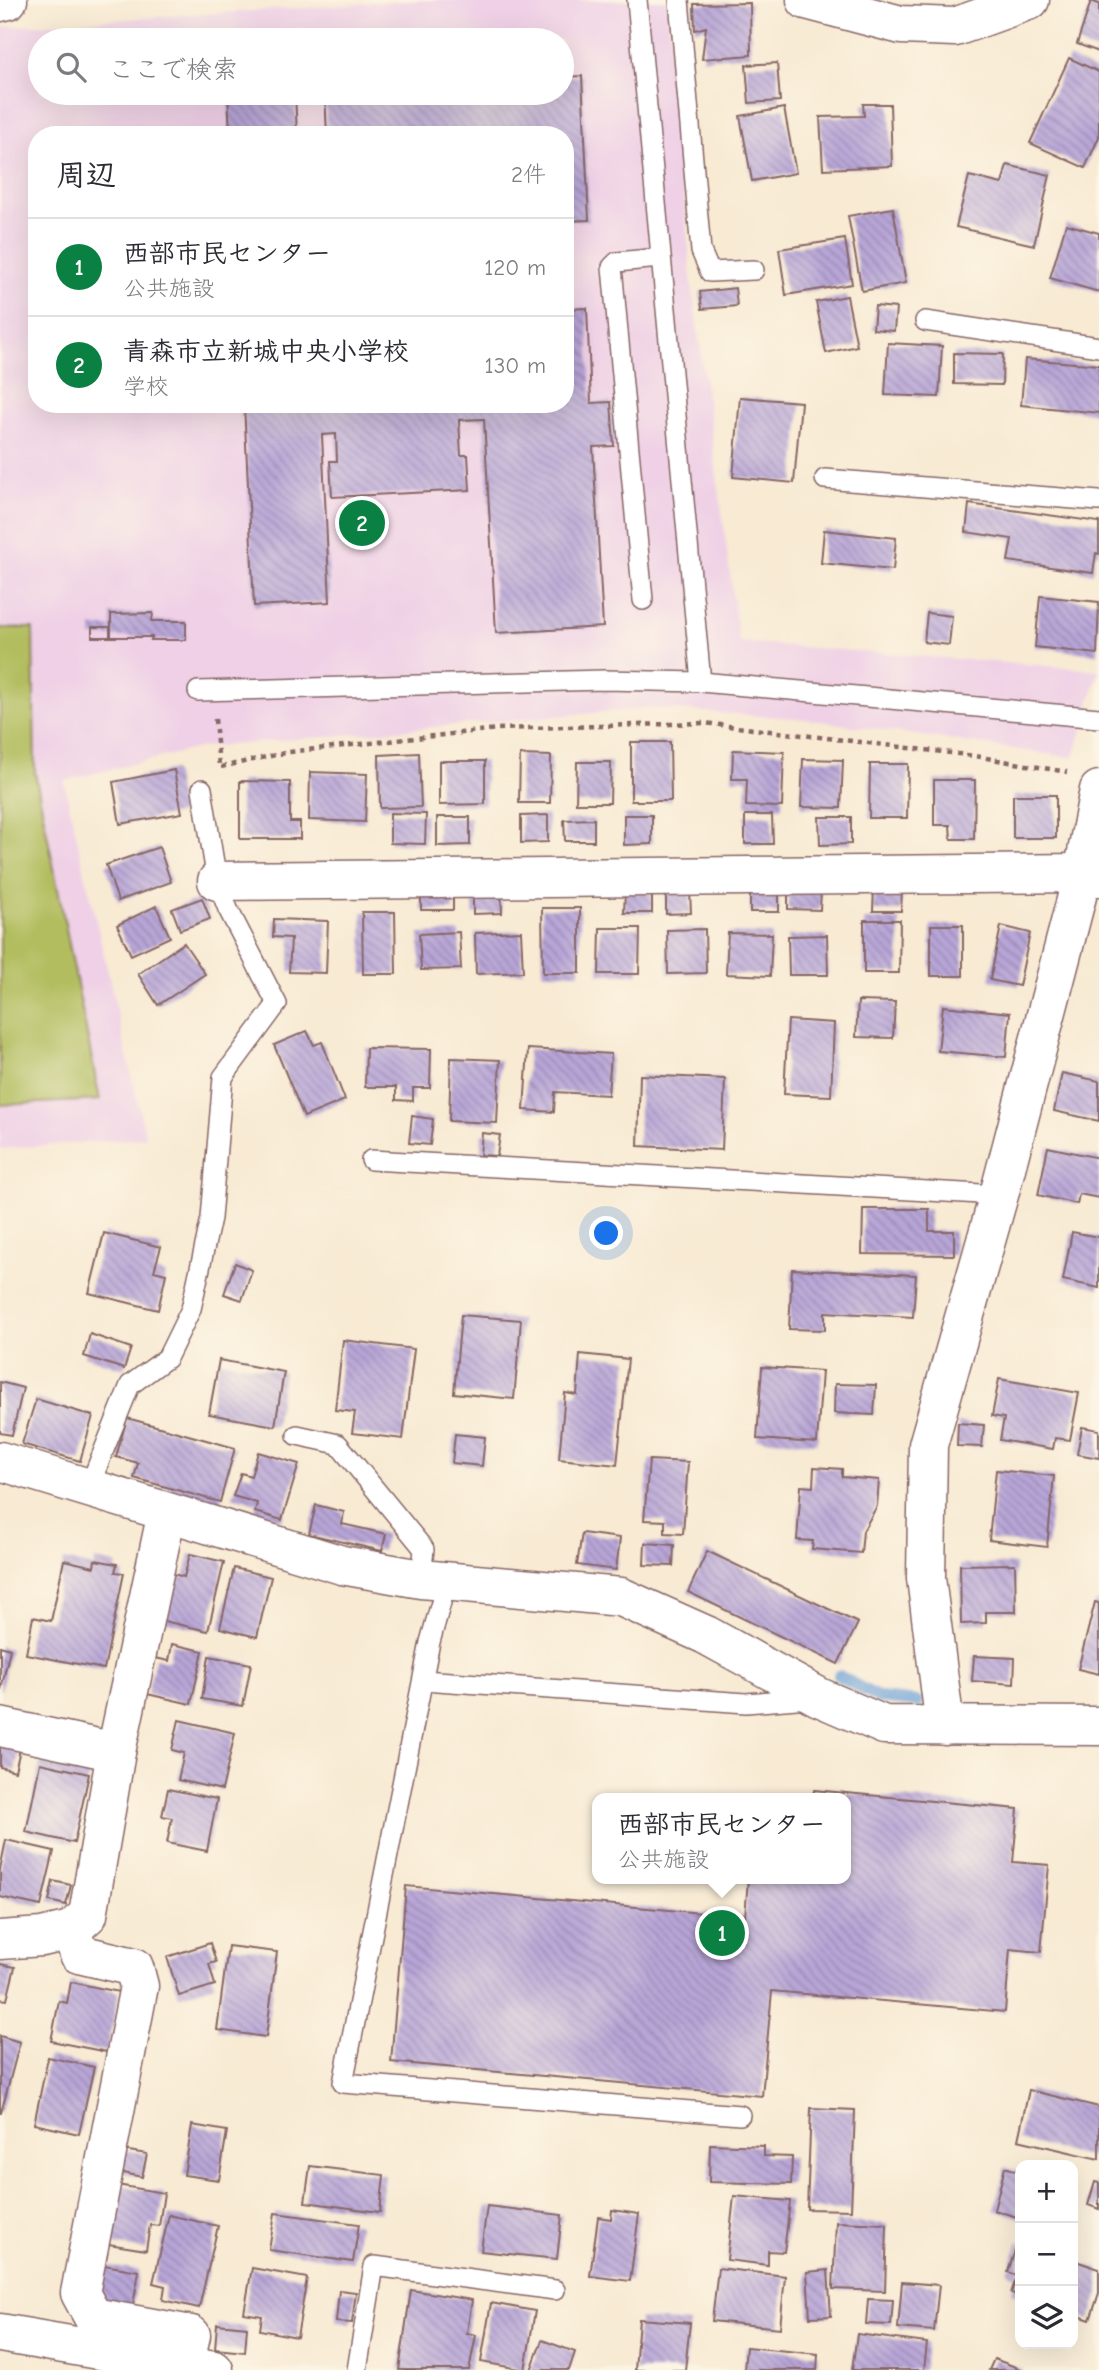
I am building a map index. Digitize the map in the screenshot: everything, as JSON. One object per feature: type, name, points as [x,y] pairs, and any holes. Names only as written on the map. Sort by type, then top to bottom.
[{"type":"street","points":[[0,2],[8,0]]},
{"type":"street","points":[[806,0],[901,25],[949,13],[1030,0]]},
{"type":"street","points":[[946,1726],[926,1578],[928,1445],[1091,875],[1087,782]]},
{"type":"street","points":[[217,881],[1091,875]]},
{"type":"street","points":[[0,1461],[342,1565],[434,1580],[621,1597],[706,1635],[819,1697],[884,1725],[1099,1726]]},
{"type":"street","points":[[0,1940],[42,1937],[71,1930],[88,1915],[116,1752],[167,1512]]},
{"type":"street","points":[[0,1727],[116,1752]]},
{"type":"street","points":[[0,2333],[199,2368],[191,2335],[93,2317],[80,2293],[139,1986],[134,1967],[79,1954],[71,1930]]},
{"type":"lane","points":[[637,0],[701,681]]},
{"type":"lane","points":[[679,0],[701,251],[710,272],[754,270]]},
{"type":"lane","points":[[643,600],[612,267],[617,262],[660,258]]},
{"type":"lane","points":[[925,321],[1099,347]]},
{"type":"lane","points":[[825,479],[1099,500]]},
{"type":"lane","points":[[205,691],[604,680],[701,681],[1099,718]]},
{"type":"lane","points":[[89,1487],[130,1385],[167,1358],[191,1308],[211,1218],[223,1077],[277,1004],[228,909],[217,881],[202,789]]},
{"type":"lane","points":[[371,1160],[999,1195]]},
{"type":"lane","points":[[297,1435],[338,1444],[424,1549],[434,1580],[430,1642],[343,2083],[740,2115]]},
{"type":"lane","points":[[423,1680],[746,1703],[819,1697]]},
{"type":"lane","points":[[357,2370],[374,2266],[555,2290]]},
{"type":"path","points":[[205,691],[219,767],[289,752],[497,729],[704,723],[975,756],[1087,782]]},
{"type":"shaded area","points":[[422,0],[667,0],[691,277],[739,642],[1099,670],[1074,758],[806,719],[648,708],[198,748],[64,781],[146,1138],[0,1149],[0,27]]},
{"type":"green space","points":[[0,628],[33,628],[35,773],[100,1100],[0,1105]]},
{"type":"building","points":[[1091,1],[1099,4],[1099,52],[1077,44]]},
{"type":"building","points":[[750,3],[751,55],[702,59],[706,27],[695,30],[694,4]]},
{"type":"building","points":[[1069,58],[1099,72],[1099,137],[1085,168],[1030,143]]},
{"type":"building","points":[[777,63],[780,101],[749,103],[746,65]]},
{"type":"building","points":[[574,76],[582,76],[589,220],[574,221],[574,126],[327,126],[326,105],[574,105]]},
{"type":"building","points":[[863,104],[890,104],[892,166],[823,169],[820,117],[864,116]]},
{"type":"building","points":[[229,105],[296,105],[297,126],[230,126]]},
{"type":"building","points":[[784,108],[796,173],[752,181],[740,116]]},
{"type":"building","points":[[1007,165],[1050,175],[1034,245],[956,227],[969,176],[1002,184]]},
{"type":"building","points":[[893,208],[906,283],[862,291],[848,216]]},
{"type":"building","points":[[1066,224],[1099,233],[1099,292],[1050,278]]},
{"type":"building","points":[[845,239],[852,284],[786,295],[779,249]]},
{"type":"building","points":[[735,288],[737,306],[702,309],[700,292]]},
{"type":"building","points":[[847,296],[857,346],[826,353],[816,302]]},
{"type":"building","points":[[875,306],[896,308],[894,331],[873,329]]},
{"type":"building","points":[[587,308],[591,403],[611,402],[614,446],[593,447],[603,627],[496,633],[484,419],[459,420],[461,455],[468,455],[470,490],[332,497],[330,461],[337,461],[336,434],[322,435],[330,602],[254,606],[244,413],[574,413],[574,309]]},
{"type":"building","points":[[888,343],[942,346],[939,397],[885,395]]},
{"type":"building","points":[[954,353],[1003,354],[1002,385],[954,384]]},
{"type":"building","points":[[1025,359],[1099,365],[1099,413],[1021,405]]},
{"type":"building","points":[[740,397],[801,402],[794,483],[733,477]]},
{"type":"building","points":[[969,504],[1099,522],[1099,554],[1096,553],[1093,573],[1008,561],[1012,539],[966,532]]},
{"type":"building","points":[[824,530],[896,538],[893,570],[821,563]]},
{"type":"building","points":[[1040,596],[1099,602],[1097,654],[1035,647]]},
{"type":"building","points":[[153,613],[152,621],[186,621],[186,640],[111,637],[111,614]]},
{"type":"building","points":[[927,613],[952,616],[949,645],[924,642]]},
{"type":"building","points":[[92,627],[110,627],[110,637],[92,637]]},
{"type":"building","points":[[631,742],[670,742],[671,801],[631,801]]},
{"type":"building","points":[[733,750],[784,752],[782,807],[746,806],[747,779],[732,779]]},
{"type":"building","points":[[419,753],[421,807],[380,808],[379,755]]},
{"type":"building","points":[[520,755],[551,756],[550,803],[519,803]]},
{"type":"building","points":[[803,759],[843,760],[841,808],[801,807]]},
{"type":"building","points":[[439,761],[485,761],[485,804],[439,805]]},
{"type":"building","points":[[577,762],[611,762],[610,803],[576,803]]},
{"type":"building","points":[[870,764],[908,764],[907,818],[869,818]]},
{"type":"building","points":[[174,770],[182,813],[120,824],[113,782]]},
{"type":"building","points":[[310,772],[367,774],[365,822],[309,820]]},
{"type":"building","points":[[934,780],[975,780],[974,839],[951,839],[950,825],[934,825]]},
{"type":"building","points":[[240,781],[290,782],[290,822],[300,822],[300,839],[240,839]]},
{"type":"building","points":[[1013,795],[1056,795],[1056,838],[1013,838]]},
{"type":"building","points":[[390,813],[426,814],[425,844],[390,843]]},
{"type":"building","points":[[548,815],[548,842],[521,843],[521,816]]},
{"type":"building","points":[[624,815],[652,815],[652,844],[624,845]]},
{"type":"building","points":[[745,815],[772,815],[773,844],[745,844]]},
{"type":"building","points":[[437,817],[470,817],[470,845],[437,846]]},
{"type":"building","points":[[819,817],[851,817],[851,844],[820,845]]},
{"type":"building","points":[[594,819],[594,841],[565,841],[564,820]]},
{"type":"building","points":[[159,847],[171,882],[118,901],[106,865]]},
{"type":"building","points":[[473,887],[501,887],[502,913],[473,914]]},
{"type":"building","points":[[788,888],[821,889],[820,910],[788,909]]},
{"type":"building","points":[[750,889],[779,890],[779,912],[750,912]]},
{"type":"building","points":[[874,889],[902,890],[901,911],[873,911]]},
{"type":"building","points":[[690,890],[691,913],[666,914],[666,891]]},
{"type":"building","points":[[421,891],[453,891],[453,910],[421,910]]},
{"type":"building","points":[[625,892],[652,893],[652,913],[624,913]]},
{"type":"building","points":[[202,898],[210,919],[180,930],[172,909]]},
{"type":"building","points":[[156,906],[170,937],[131,955],[117,925]]},
{"type":"building","points":[[542,908],[580,908],[580,973],[543,973]]},
{"type":"building","points":[[362,912],[395,912],[396,974],[363,974]]},
{"type":"building","points":[[274,919],[328,921],[326,973],[289,972],[291,938],[273,937]]},
{"type":"building","points":[[864,920],[900,920],[899,973],[864,973]]},
{"type":"building","points":[[931,925],[963,925],[963,976],[931,976]]},
{"type":"building","points":[[1001,926],[1030,933],[1019,986],[990,980]]},
{"type":"building","points":[[600,928],[640,928],[639,974],[599,974]]},
{"type":"building","points":[[705,929],[706,973],[668,974],[667,930]]},
{"type":"building","points":[[521,931],[523,972],[476,974],[475,933]]},
{"type":"building","points":[[459,932],[461,969],[421,970],[419,934]]},
{"type":"building","points":[[728,933],[772,934],[770,976],[726,974]]},
{"type":"building","points":[[827,935],[828,975],[789,975],[788,936]]},
{"type":"building","points":[[184,943],[205,974],[158,1005],[138,974]]},
{"type":"building","points":[[858,1001],[895,1002],[893,1038],[856,1037]]},
{"type":"building","points":[[943,1006],[1010,1013],[1006,1057],[938,1051]]},
{"type":"building","points":[[788,1020],[834,1023],[831,1096],[784,1094]]},
{"type":"building","points":[[307,1031],[314,1045],[322,1042],[345,1100],[304,1117],[274,1045]]},
{"type":"building","points":[[366,1048],[431,1049],[430,1088],[413,1088],[413,1101],[396,1100],[396,1087],[365,1087]]},
{"type":"building","points":[[528,1049],[611,1054],[608,1095],[555,1092],[554,1112],[524,1110]]},
{"type":"building","points":[[451,1058],[500,1060],[497,1123],[449,1121]]},
{"type":"building","points":[[1062,1073],[1099,1081],[1099,1121],[1054,1111]]},
{"type":"building","points":[[640,1075],[725,1079],[722,1150],[638,1146]]},
{"type":"building","points":[[412,1116],[433,1119],[430,1145],[409,1143]]},
{"type":"building","points":[[482,1133],[500,1135],[497,1156],[480,1155]]},
{"type":"building","points":[[1048,1147],[1099,1158],[1099,1198],[1079,1194],[1077,1204],[1038,1195]]},
{"type":"building","points":[[863,1209],[929,1209],[929,1231],[954,1231],[954,1255],[862,1254]]},
{"type":"building","points":[[1072,1232],[1099,1237],[1099,1288],[1063,1280]]},
{"type":"building","points":[[104,1233],[161,1247],[154,1271],[166,1274],[158,1310],[89,1293]]},
{"type":"building","points":[[235,1263],[252,1270],[242,1300],[224,1294]]},
{"type":"building","points":[[792,1269],[916,1275],[913,1317],[825,1312],[825,1330],[789,1329]]},
{"type":"building","points":[[461,1315],[521,1320],[514,1399],[454,1393]]},
{"type":"building","points":[[90,1334],[131,1348],[124,1369],[84,1356]]},
{"type":"building","points":[[343,1340],[414,1349],[403,1439],[352,1433],[355,1412],[335,1410]]},
{"type":"building","points":[[580,1354],[628,1359],[617,1465],[559,1459],[565,1393],[577,1395]]},
{"type":"building","points":[[219,1360],[284,1372],[275,1426],[209,1414]]},
{"type":"building","points":[[762,1367],[822,1371],[817,1443],[757,1439]]},
{"type":"building","points":[[999,1379],[1079,1393],[1070,1440],[1055,1438],[1053,1449],[1000,1440],[1004,1418],[992,1416]]},
{"type":"building","points":[[0,1382],[23,1388],[12,1435],[0,1433]]},
{"type":"building","points":[[835,1384],[876,1385],[874,1415],[834,1413]]},
{"type":"building","points":[[36,1399],[93,1416],[80,1461],[22,1444]]},
{"type":"building","points":[[127,1418],[235,1448],[220,1502],[134,1478],[138,1463],[116,1457]]},
{"type":"building","points":[[958,1423],[984,1425],[982,1447],[957,1446]]},
{"type":"building","points":[[1082,1427],[1099,1430],[1099,1458],[1077,1454]]},
{"type":"building","points":[[455,1434],[485,1437],[482,1466],[452,1463]]},
{"type":"building","points":[[258,1452],[299,1464],[282,1520],[255,1512],[257,1503],[233,1496],[241,1473],[251,1476]]},
{"type":"building","points":[[649,1460],[688,1462],[683,1534],[665,1533],[665,1521],[644,1520]]},
{"type":"building","points":[[814,1467],[842,1469],[842,1477],[879,1480],[877,1506],[863,1531],[861,1553],[812,1549],[813,1541],[797,1540],[801,1486],[813,1487]]},
{"type":"building","points":[[996,1470],[1054,1476],[1047,1547],[989,1540]]},
{"type":"building","points":[[316,1505],[344,1512],[342,1524],[386,1534],[382,1551],[309,1534]]},
{"type":"building","points":[[582,1533],[620,1538],[616,1570],[577,1565]]},
{"type":"building","points":[[645,1543],[674,1545],[673,1566],[644,1565]]},
{"type":"building","points":[[707,1551],[858,1623],[838,1664],[688,1592]]},
{"type":"building","points":[[190,1554],[224,1562],[208,1631],[159,1620],[170,1573],[184,1577]]},
{"type":"building","points":[[64,1560],[94,1567],[95,1560],[117,1564],[115,1572],[124,1573],[104,1669],[26,1654],[33,1617],[51,1621]]},
{"type":"building","points":[[1015,1564],[1016,1612],[986,1612],[986,1623],[961,1624],[960,1565]]},
{"type":"building","points":[[234,1568],[271,1577],[257,1637],[220,1628]]},
{"type":"building","points":[[1095,1602],[1099,1603],[1099,1674],[1078,1669]]},
{"type":"building","points":[[172,1644],[203,1651],[191,1704],[147,1694],[155,1658],[169,1661]]},
{"type":"building","points":[[0,1646],[10,1649],[1,1690],[0,1690]]},
{"type":"building","points":[[209,1656],[251,1664],[243,1706],[202,1699]]},
{"type":"building","points":[[974,1656],[1015,1658],[1014,1684],[972,1681]]},
{"type":"building","points":[[179,1720],[235,1733],[222,1790],[178,1780],[184,1753],[172,1750]]},
{"type":"building","points":[[0,1740],[21,1745],[15,1771],[0,1767]]},
{"type":"building","points":[[40,1763],[89,1774],[74,1843],[26,1832]]},
{"type":"building","points":[[168,1789],[217,1799],[207,1851],[167,1843],[172,1818],[162,1816]]},
{"type":"building","points":[[814,1790],[846,1793],[814,1793]]},
{"type":"building","points":[[851,1793],[1018,1809],[1013,1862],[1049,1865],[1041,1952],[1010,1949],[1005,2012],[772,1991],[762,2096],[391,2062],[406,1886],[745,1917],[748,1884],[851,1884]]},
{"type":"building","points":[[6,1840],[54,1851],[41,1906],[0,1897],[0,1869]]},
{"type":"building","points":[[53,1881],[71,1885],[66,1905],[49,1901]]},
{"type":"building","points":[[210,1943],[216,1962],[209,1964],[215,1985],[179,1996],[167,1957]]},
{"type":"building","points":[[228,1946],[277,1952],[266,2037],[217,2030]]},
{"type":"building","points":[[0,1964],[15,1967],[7,2000],[0,1999]]},
{"type":"building","points":[[71,1982],[119,1992],[107,2052],[51,2041],[59,2001],[67,2003]]},
{"type":"building","points":[[0,2036],[20,2042],[1,2113],[0,2113]]},
{"type":"building","points":[[48,2057],[94,2067],[79,2134],[34,2124]]},
{"type":"building","points":[[1029,2090],[1099,2107],[1099,2159],[1018,2140]]},
{"type":"building","points":[[811,2108],[855,2110],[851,2210],[807,2209]]},
{"type":"building","points":[[192,2125],[227,2131],[219,2180],[184,2175]]},
{"type":"building","points":[[710,2144],[764,2146],[764,2156],[792,2157],[791,2184],[709,2182]]},
{"type":"building","points":[[123,2150],[147,2154],[142,2177],[119,2172]]},
{"type":"building","points":[[310,2166],[384,2175],[380,2212],[305,2202]]},
{"type":"building","points":[[1005,2167],[1015,2170],[1015,2216],[994,2210]]},
{"type":"building","points":[[1095,2182],[1099,2183],[1099,2209],[1088,2205]]},
{"type":"building","points":[[117,2185],[164,2193],[159,2226],[150,2225],[146,2250],[108,2244]]},
{"type":"building","points":[[734,2196],[790,2201],[784,2252],[768,2251],[768,2265],[727,2260]]},
{"type":"building","points":[[487,2206],[562,2215],[557,2259],[481,2251]]},
{"type":"building","points":[[612,2210],[639,2214],[630,2281],[590,2276],[598,2217],[611,2219]]},
{"type":"building","points":[[275,2213],[359,2224],[353,2262],[269,2250]]},
{"type":"building","points":[[169,2215],[218,2226],[199,2308],[163,2300],[165,2286],[153,2283]]},
{"type":"building","points":[[836,2222],[887,2224],[885,2291],[833,2289]]},
{"type":"building","points":[[1015,2250],[1015,2275],[1008,2272]]},
{"type":"building","points":[[1078,2262],[1099,2269],[1099,2293],[1090,2320],[1078,2316]]},
{"type":"building","points":[[104,2265],[139,2271],[133,2305],[98,2299]]},
{"type":"building","points":[[252,2268],[307,2278],[297,2337],[260,2330],[262,2316],[244,2313]]},
{"type":"building","points":[[718,2268],[785,2276],[780,2328],[712,2321]]},
{"type":"building","points":[[828,2270],[831,2316],[810,2317],[807,2272]]},
{"type":"building","points":[[902,2282],[939,2285],[934,2331],[898,2328]]},
{"type":"building","points":[[339,2290],[356,2292],[352,2323],[336,2322]]},
{"type":"building","points":[[411,2290],[472,2300],[467,2333],[476,2335],[469,2370],[399,2370]]},
{"type":"building","points":[[868,2299],[893,2300],[891,2325],[866,2324]]},
{"type":"building","points":[[491,2303],[535,2311],[525,2370],[481,2362]]},
{"type":"building","points":[[639,2319],[690,2323],[685,2370],[635,2370]]},
{"type":"building","points":[[217,2324],[247,2327],[245,2352],[215,2349]]},
{"type":"building","points":[[857,2334],[927,2343],[924,2370],[852,2370]]},
{"type":"building","points":[[542,2340],[575,2352],[569,2370],[531,2370]]},
{"type":"building","points":[[746,2347],[818,2354],[817,2370],[744,2370]]},
{"type":"building","points":[[994,2359],[1024,2370],[989,2370]]},
{"type":"waterway","points":[[839,1676],[879,1698],[918,1702]]},
{"type":"place","name":"青森市立新城中央小学校","points":[[362,523]]},
{"type":"place","name":"西部市民センター","points":[[722,1933]]}]
